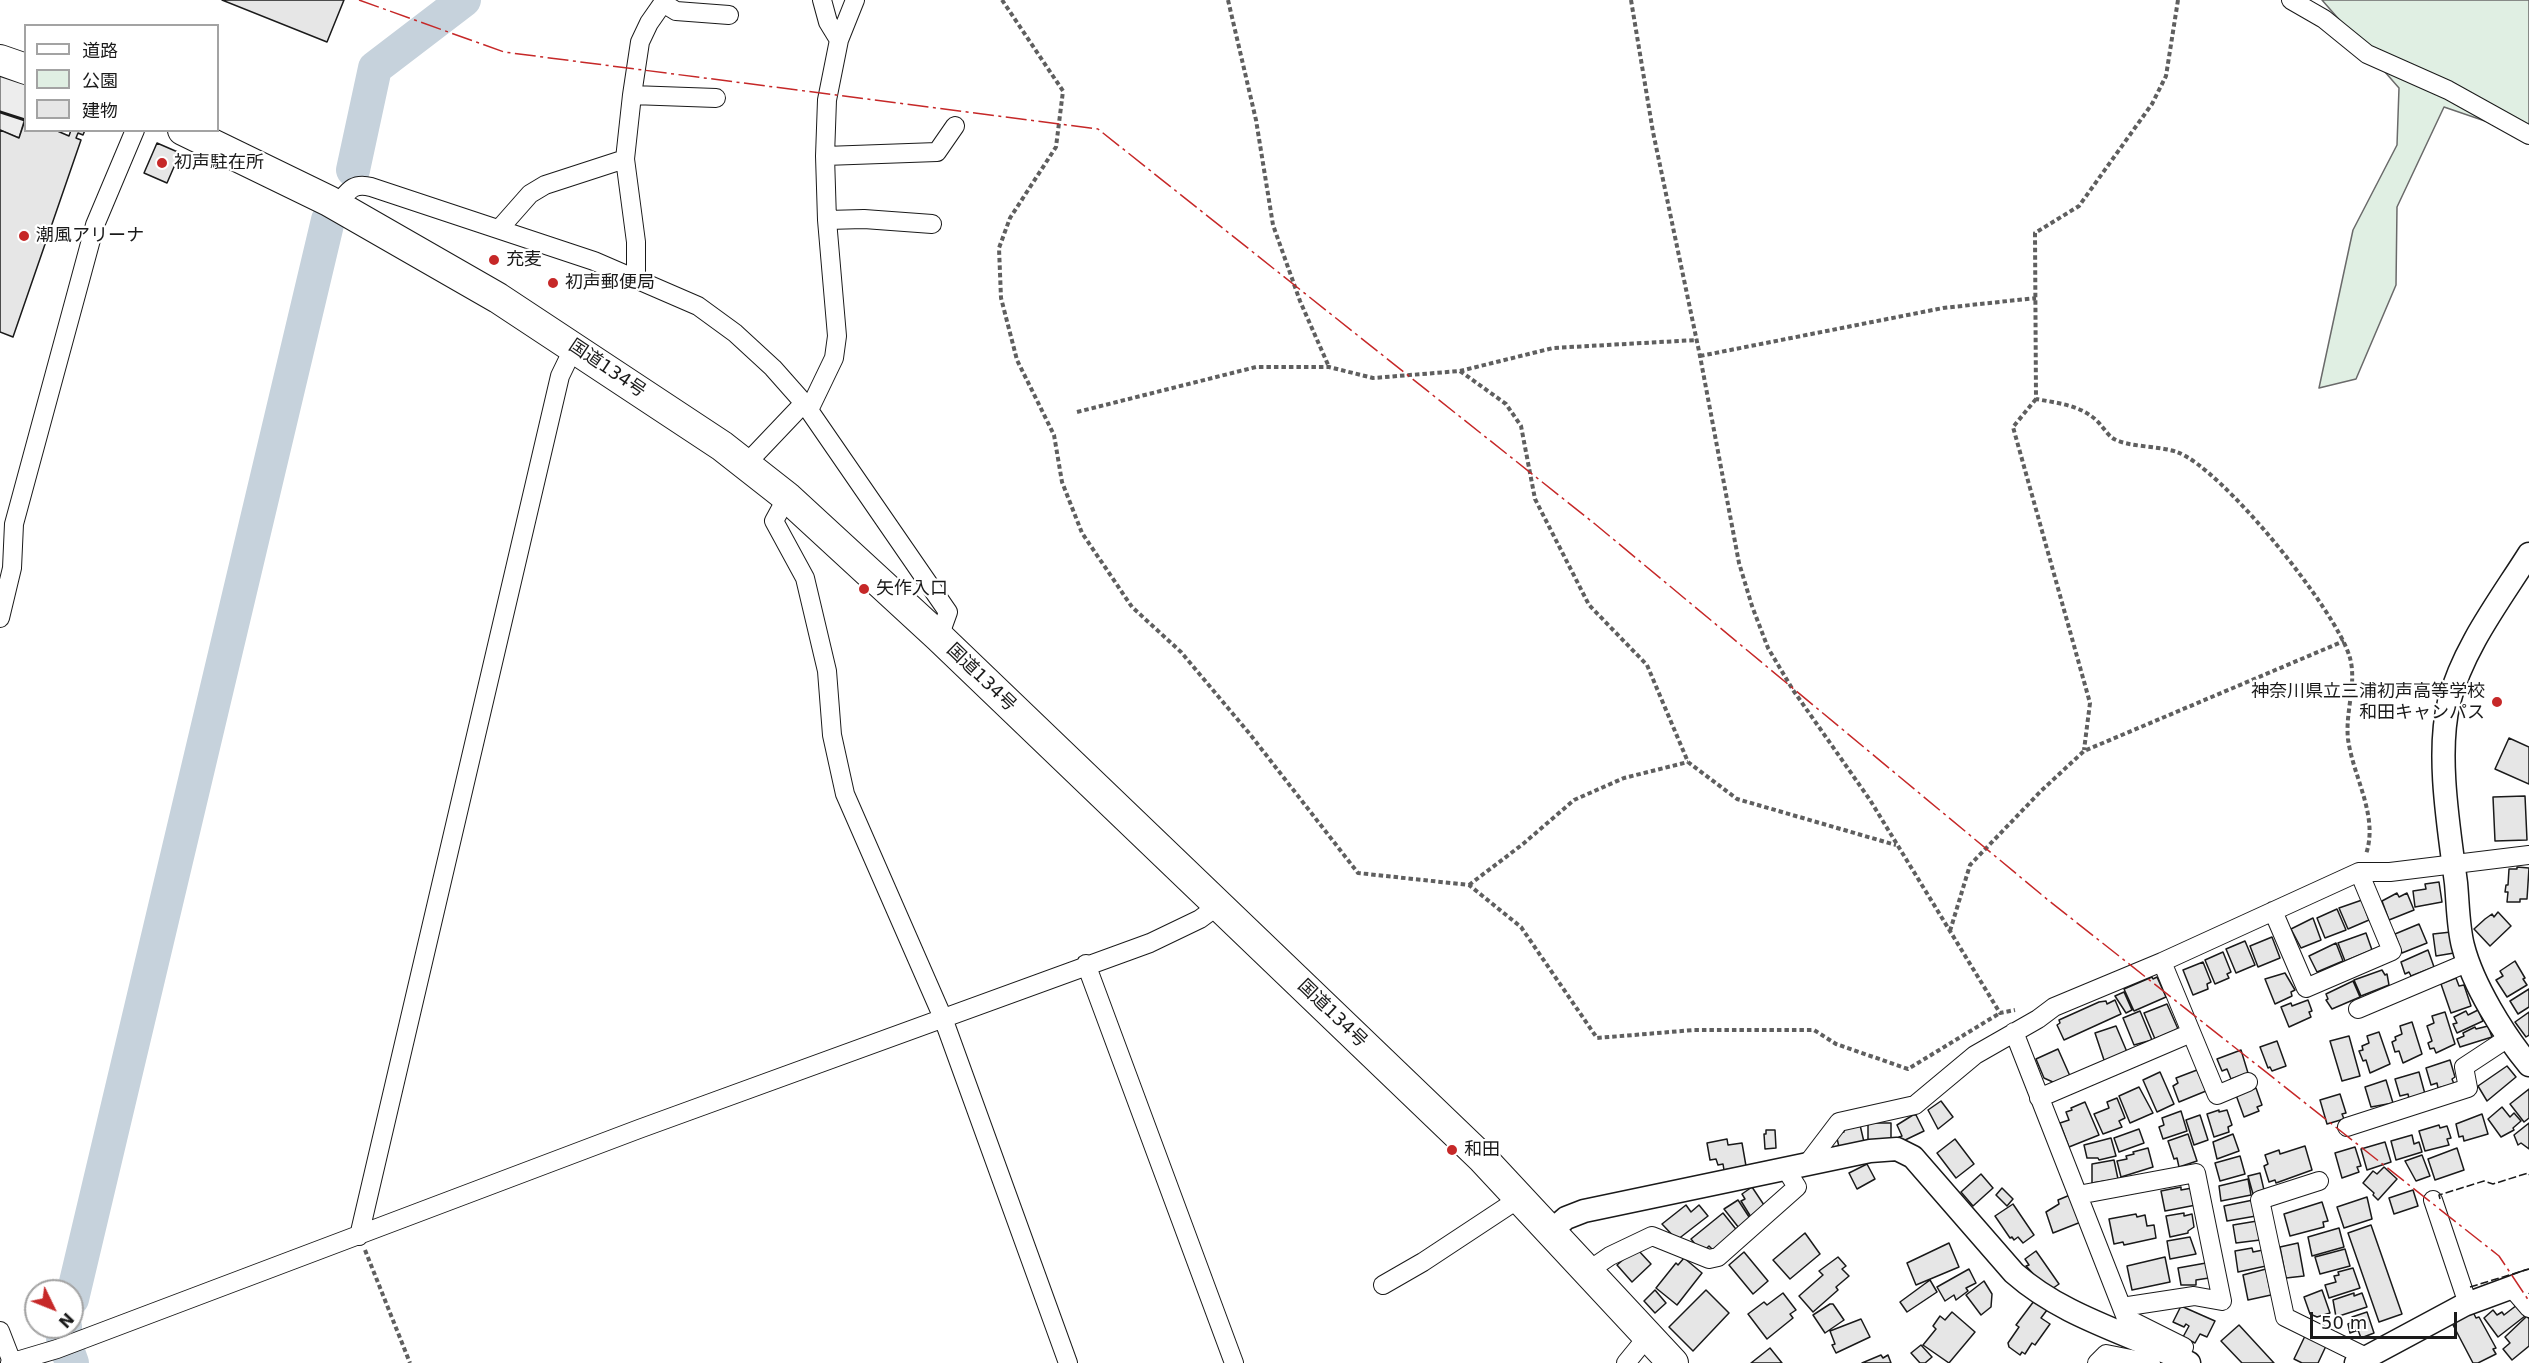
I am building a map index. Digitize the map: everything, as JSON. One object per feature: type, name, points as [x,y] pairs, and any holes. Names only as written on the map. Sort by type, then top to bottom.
[{"type":"highway","points":[[0,60],[24,68]]},
{"type":"highway","name":"国道134号","points":[[187,132],[337,205],[498,298],[746,464],[787,497],[939,637],[1483,1159],[1673,1363]]},
{"type":"street","points":[[822,0],[828,22],[839,40]]},
{"type":"street","points":[[746,464],[806,406],[834,358],[837,336],[827,220],[825,156],[827,100],[839,40],[855,0]]},
{"type":"street","points":[[2291,0],[2324,19],[2367,54],[2448,90],[2529,135]]},
{"type":"street","points":[[636,278],[636,242],[625,159],[640,42],[649,23],[664,2],[676,11],[729,15]]},
{"type":"street","points":[[632,95],[716,98]]},
{"type":"street","points":[[825,156],[937,152],[955,126]]},
{"type":"street","points":[[0,618],[12,568],[14,524],[95,225],[134,132]]},
{"type":"street","points":[[500,228],[530,194],[545,185],[625,159]]},
{"type":"street","points":[[337,205],[351,189],[361,184],[500,228],[636,278],[698,306],[735,333],[773,368],[806,406],[948,612],[939,637]]},
{"type":"street","points":[[827,220],[864,219],[932,224]]},
{"type":"street","points":[[359,1236],[560,376],[574,347]]},
{"type":"street","points":[[787,497],[774,521],[782,540],[806,578],[827,671],[832,735],[845,794],[944,1018],[1068,1363]]},
{"type":"street","points":[[2529,554],[2469,650],[2449,702],[2443,745],[2453,864],[2463,946],[2469,962],[2529,1065]]},
{"type":"street","points":[[1588,1270],[1610,1256],[1653,1236],[1709,1259],[1718,1257],[1797,1187],[1796,1166],[1839,1122],[1916,1105],[1975,1055],[2038,1019],[2054,1007],[2162,962],[2359,872],[2390,872],[2529,855]]},
{"type":"street","points":[[2273,911],[2306,988],[2392,951],[2359,872]]},
{"type":"street","points":[[0,1330],[11,1363],[57,1349],[639,1129],[1086,964],[1150,943],[1200,919],[1219,905]]},
{"type":"street","points":[[2162,962],[2217,1095],[2248,1082]]},
{"type":"street","points":[[2358,1009],[2469,962]]},
{"type":"street","points":[[1086,964],[1234,1363]]},
{"type":"street","points":[[1551,1231],[1566,1218],[1584,1211],[1870,1151],[1897,1149],[1913,1157],[2014,1273],[2033,1290],[2058,1305],[2114,1332],[2182,1361],[2184,1347],[2126,1318],[2014,1032]]},
{"type":"street","points":[[2039,1098],[2191,1033]]},
{"type":"street","points":[[2347,1127],[2468,1088],[2464,1067],[2516,1044]]},
{"type":"street","points":[[2078,1195],[2196,1173],[2222,1300],[2194,1296],[2122,1307]]},
{"type":"street","points":[[2319,1181],[2260,1200],[2285,1317],[2361,1360],[2468,1304],[2520,1284],[2529,1308]]},
{"type":"street","points":[[1383,1285],[1424,1262],[1520,1198]]},
{"type":"street","points":[[2433,1200],[2468,1304]]},
{"type":"street","points":[[1626,1363],[1647,1336]]},
{"type":"street","points":[[2097,1363],[2106,1354],[2151,1363]]},
{"type":"path","points":[[1002,0],[1063,91],[1056,147],[1010,218],[999,248],[1000,278],[1001,298],[1017,360],[1054,435],[1062,482],[1082,533],[1132,607],[1181,652],[1249,734],[1358,873],[1469,885],[1521,927],[1597,1038],[1694,1030],[1814,1030],[1836,1044],[1908,1069],[2000,1013],[2042,1005],[2054,1007]]},
{"type":"path","points":[[1228,0],[1256,120],[1273,225],[1300,301],[1329,367]]},
{"type":"path","points":[[1631,0],[1653,132],[1697,340],[1739,563],[1768,648],[1793,690],[1870,800],[2000,1013]]},
{"type":"path","points":[[2084,751],[2090,703],[2013,427],[2036,399],[2035,233],[2079,206],[2152,104],[2166,76],[2178,0]]},
{"type":"path","points":[[1700,356],[1943,308],[2036,298]]},
{"type":"path","points":[[1077,412],[1256,368],[1329,367],[1373,378],[1460,371],[1553,348],[1697,340]]},
{"type":"path","points":[[1460,371],[1506,404],[1521,426],[1534,499],[1589,605],[1647,665],[1688,762],[1737,799],[1897,845]]},
{"type":"path","points":[[2036,399],[2084,411],[2114,440],[2177,452],[2199,464],[2220,482],[2284,553],[2344,640],[2350,660],[2352,680],[2347,718],[2348,740],[2372,830],[2359,872]]},
{"type":"path","points":[[1950,931],[1970,865],[2041,791],[2084,751],[2344,640]]},
{"type":"path","points":[[1469,885],[1523,844],[1574,800],[1624,778],[1688,762]]},
{"type":"path","points":[[359,1236],[410,1363]]},
{"type":"green space","points":[[2322,0],[2529,0],[2529,136],[2444,107],[2397,207],[2396,285],[2356,379],[2319,388],[2353,230],[2397,145],[2399,88]]},
{"type":"shaded area","points":[[0,71],[24,78],[24,121],[19,138],[0,130]]},
{"type":"building","points":[[222,0],[344,0],[327,42]]},
{"type":"building","name":"潮風アリーナ","points":[[24,123],[24,132],[60,132],[69,136],[70,132],[84,132],[83,135],[78,133],[76,138],[81,140],[13,337],[0,332],[0,130],[19,138]]},
{"type":"building","name":"初声駐在所","points":[[157,143],[180,153],[167,183],[144,173]]},
{"type":"building","points":[[2509,738],[2529,747],[2529,784],[2495,769]]},
{"type":"building","points":[[2525,796],[2527,840],[2495,841],[2493,797]]},
{"type":"building","points":[[2517,867],[2529,868],[2527,899],[2520,899],[2520,902],[2507,902],[2508,892],[2505,892],[2509,869],[2517,869]]},
{"type":"building","points":[[2439,882],[2442,902],[2415,907],[2413,891],[2426,889],[2425,884]]},
{"type":"building","points":[[2397,893],[2399,897],[2407,893],[2414,910],[2389,920],[2382,901]]},
{"type":"building","points":[[2362,900],[2369,920],[2348,929],[2339,908]]},
{"type":"building","points":[[2337,909],[2346,930],[2325,938],[2317,918]]},
{"type":"building","points":[[2498,912],[2511,926],[2490,946],[2474,929],[2492,914],[2494,917]]},
{"type":"building","points":[[2313,918],[2321,940],[2301,948],[2291,929]]},
{"type":"building","points":[[2419,924],[2427,943],[2402,953],[2395,934]]},
{"type":"building","points":[[2451,932],[2454,953],[2436,956],[2433,934]]},
{"type":"building","points":[[2366,933],[2372,950],[2345,961],[2338,943]]},
{"type":"building","points":[[2272,937],[2280,958],[2258,967],[2250,946]]},
{"type":"building","points":[[2245,941],[2255,965],[2236,973],[2226,949]]},
{"type":"building","points":[[2336,943],[2343,961],[2317,972],[2309,956]]},
{"type":"building","points":[[2428,950],[2434,967],[2411,976],[2409,972],[2405,974],[2401,962]]},
{"type":"building","points":[[2223,952],[2231,972],[2227,974],[2229,978],[2215,984],[2205,960]]},
{"type":"building","points":[[2515,961],[2527,985],[2507,997],[2496,980],[2503,976],[2500,971]]},
{"type":"building","points":[[2203,962],[2211,982],[2207,984],[2208,989],[2193,995],[2183,970]]},
{"type":"building","points":[[2382,970],[2385,975],[2387,974],[2389,985],[2361,996],[2354,980]]},
{"type":"building","points":[[2285,973],[2295,990],[2291,992],[2292,996],[2275,1004],[2265,979]]},
{"type":"building","points":[[2152,977],[2153,979],[2157,977],[2166,997],[2134,1011],[2124,989]]},
{"type":"building","points":[[2456,978],[2459,986],[2464,985],[2471,1006],[2451,1013],[2441,984]]},
{"type":"building","points":[[2353,981],[2360,997],[2332,1009],[2326,1000],[2328,999],[2326,994]]},
{"type":"building","points":[[2529,989],[2529,1007],[2518,1014],[2510,1001]]},
{"type":"building","points":[[2124,992],[2132,1010],[2126,1013],[2115,996]]},
{"type":"building","points":[[2115,1000],[2121,1014],[2064,1040],[2057,1025],[2060,1023],[2059,1020],[2099,1002],[2106,1001],[2107,1004]]},
{"type":"building","points":[[2308,1000],[2312,1011],[2309,1012],[2311,1017],[2289,1027],[2281,1007]]},
{"type":"building","points":[[2167,1004],[2178,1029],[2155,1039],[2144,1013]]},
{"type":"building","points":[[2478,1010],[2483,1021],[2457,1033],[2453,1024],[2457,1023],[2454,1017],[2466,1011],[2468,1015]]},
{"type":"building","points":[[2140,1011],[2152,1040],[2134,1045],[2123,1018]]},
{"type":"building","points":[[2445,1012],[2455,1044],[2436,1053],[2434,1048],[2430,1049],[2428,1043],[2432,1041],[2427,1026],[2434,1023],[2432,1016]]},
{"type":"building","points":[[2529,1012],[2529,1035],[2526,1037],[2515,1022]]},
{"type":"building","points":[[2412,1022],[2422,1054],[2403,1063],[2399,1051],[2395,1052],[2392,1042],[2396,1040],[2395,1037],[2402,1034],[2400,1026]]},
{"type":"building","points":[[2116,1026],[2127,1052],[2105,1063],[2095,1033]]},
{"type":"building","points":[[2488,1026],[2492,1037],[2460,1047],[2457,1039],[2464,1036],[2463,1033],[2475,1027],[2476,1029]]},
{"type":"building","points":[[2379,1032],[2390,1064],[2370,1073],[2366,1060],[2363,1061],[2359,1051],[2363,1050],[2362,1046],[2369,1043],[2367,1036]]},
{"type":"building","points":[[2349,1036],[2360,1076],[2342,1081],[2330,1041]]},
{"type":"building","points":[[2277,1041],[2286,1066],[2272,1071],[2270,1067],[2268,1068],[2260,1047]]},
{"type":"building","points":[[2058,1049],[2070,1076],[2055,1083],[2044,1078],[2036,1059]]},
{"type":"building","points":[[2241,1050],[2248,1073],[2231,1079],[2227,1069],[2222,1071],[2217,1059]]},
{"type":"building","points":[[2450,1060],[2455,1077],[2452,1079],[2454,1084],[2438,1088],[2437,1083],[2431,1085],[2426,1068]]},
{"type":"building","points":[[2507,1066],[2516,1077],[2487,1101],[2478,1086]]},
{"type":"building","points":[[2197,1070],[2206,1091],[2179,1102],[2173,1086],[2178,1083],[2176,1078]]},
{"type":"building","points":[[2160,1072],[2174,1104],[2157,1112],[2143,1080]]},
{"type":"building","points":[[2419,1072],[2425,1094],[2409,1099],[2408,1094],[2400,1096],[2395,1079]]},
{"type":"building","points":[[2386,1080],[2393,1103],[2371,1107],[2365,1087]]},
{"type":"building","points":[[2139,1087],[2153,1113],[2130,1123],[2119,1096]]},
{"type":"building","points":[[2256,1088],[2262,1105],[2257,1107],[2259,1111],[2244,1117],[2236,1095]]},
{"type":"building","points":[[2529,1089],[2529,1118],[2524,1122],[2510,1104]]},
{"type":"building","points":[[2340,1094],[2346,1113],[2342,1114],[2344,1119],[2327,1124],[2320,1100]]},
{"type":"building","points":[[2117,1098],[2125,1118],[2119,1121],[2122,1127],[2103,1134],[2094,1114],[2109,1108],[2107,1102]]},
{"type":"building","points":[[1941,1101],[1953,1117],[1938,1129],[1928,1110]]},
{"type":"building","points":[[2085,1102],[2099,1135],[2069,1147],[2060,1123],[2069,1120],[2066,1112]]},
{"type":"building","points":[[2502,1107],[2510,1117],[2514,1113],[2521,1121],[2513,1128],[2514,1130],[2501,1137],[2488,1119]]},
{"type":"building","points":[[2219,1110],[2219,1112],[2227,1110],[2232,1125],[2228,1127],[2229,1132],[2214,1137],[2207,1114]]},
{"type":"building","points":[[2181,1111],[2187,1131],[2163,1139],[2159,1127],[2164,1125],[2162,1118]]},
{"type":"building","points":[[2482,1114],[2488,1134],[2464,1141],[2463,1136],[2459,1137],[2456,1124]]},
{"type":"building","points":[[1916,1115],[1924,1131],[1901,1142],[1899,1137],[1902,1136],[1897,1125]]},
{"type":"building","points":[[2200,1115],[2208,1140],[2194,1145],[2186,1120]]},
{"type":"building","points":[[1868,1123],[1891,1123],[1891,1140],[1868,1141]]},
{"type":"building","points":[[2529,1123],[2529,1149],[2521,1143],[2518,1145],[2514,1135]]},
{"type":"building","points":[[1860,1125],[1864,1142],[1839,1147],[1836,1134],[1844,1132],[1844,1129]]},
{"type":"building","points":[[2439,1125],[2440,1128],[2447,1126],[2451,1138],[2447,1139],[2449,1145],[2425,1151],[2419,1131]]},
{"type":"building","points":[[2139,1129],[2144,1143],[2119,1152],[2114,1138]]},
{"type":"building","points":[[1766,1130],[1775,1130],[1776,1148],[1765,1149]]},
{"type":"building","points":[[2188,1134],[2197,1161],[2179,1167],[2168,1141]]},
{"type":"building","points":[[2233,1134],[2239,1151],[2217,1159],[2213,1142]]},
{"type":"building","points":[[2412,1135],[2414,1144],[2419,1142],[2422,1152],[2396,1160],[2391,1141]]},
{"type":"building","points":[[2111,1138],[2116,1156],[2099,1160],[2098,1158],[2087,1158],[2084,1145]]},
{"type":"building","points":[[1727,1139],[1728,1145],[1742,1143],[1746,1166],[1724,1170],[1723,1164],[1718,1165],[1716,1159],[1710,1160],[1707,1143]]},
{"type":"building","points":[[1955,1139],[1974,1164],[1956,1178],[1937,1153]]},
{"type":"building","points":[[2385,1142],[2391,1162],[2367,1170],[2361,1149]]},
{"type":"building","points":[[2305,1146],[2312,1170],[2276,1183],[2275,1180],[2269,1182],[2264,1166],[2268,1164],[2265,1155],[2279,1150],[2280,1154]]},
{"type":"building","points":[[2355,1147],[2361,1166],[2357,1167],[2359,1172],[2342,1178],[2335,1153]]},
{"type":"building","points":[[2148,1148],[2153,1167],[2121,1177],[2117,1161],[2127,1159],[2126,1156],[2134,1154],[2133,1152]]},
{"type":"building","points":[[2457,1148],[2464,1170],[2435,1180],[2428,1159]]},
{"type":"building","points":[[2422,1155],[2430,1176],[2416,1181],[2405,1161]]},
{"type":"building","points":[[2240,1156],[2245,1174],[2220,1181],[2215,1163]]},
{"type":"building","points":[[2114,1160],[2118,1179],[2092,1183],[2092,1164]]},
{"type":"building","points":[[1867,1164],[1875,1179],[1857,1189],[1849,1173]]},
{"type":"building","points":[[2384,1167],[2397,1179],[2378,1200],[2363,1183],[2373,1171],[2377,1174]]},
{"type":"building","points":[[2260,1173],[2264,1190],[2253,1194],[2248,1176]]},
{"type":"building","points":[[1981,1174],[1993,1188],[1973,1206],[1961,1192]]},
{"type":"building","points":[[2248,1179],[2251,1195],[2221,1201],[2219,1186]]},
{"type":"building","points":[[1752,1187],[1766,1208],[1751,1217],[1741,1201],[1745,1199],[1742,1194]]},
{"type":"building","points":[[2181,1187],[2181,1190],[2192,1188],[2196,1205],[2165,1211],[2161,1191]]},
{"type":"building","points":[[2002,1188],[2013,1199],[2007,1206],[1996,1195]]},
{"type":"building","points":[[2413,1190],[2418,1206],[2394,1214],[2389,1198]]},
{"type":"building","points":[[2070,1195],[2081,1222],[2053,1233],[2046,1212],[2059,1204],[2058,1200]]},
{"type":"building","points":[[2367,1197],[2372,1219],[2344,1228],[2337,1207]]},
{"type":"building","points":[[1738,1200],[1751,1220],[1739,1228],[1724,1209]]},
{"type":"building","points":[[2253,1200],[2256,1216],[2227,1221],[2224,1206]]},
{"type":"building","points":[[2322,1202],[2328,1221],[2323,1222],[2324,1227],[2290,1236],[2284,1214]]},
{"type":"building","points":[[2013,1204],[2034,1235],[2023,1243],[2018,1237],[2014,1240],[2010,1238],[1995,1216]]},
{"type":"building","points":[[1686,1205],[1691,1212],[1699,1205],[1708,1216],[1677,1240],[1662,1224]]},
{"type":"building","points":[[1723,1213],[1739,1233],[1714,1251],[1709,1246],[1704,1251],[1699,1249],[1691,1239]]},
{"type":"building","points":[[2184,1213],[2184,1216],[2192,1214],[2194,1227],[2188,1233],[2170,1237],[2166,1216]]},
{"type":"building","points":[[2136,1214],[2137,1217],[2145,1215],[2147,1226],[2154,1225],[2156,1238],[2124,1245],[2123,1242],[2114,1244],[2109,1219]]},
{"type":"building","points":[[2257,1221],[2260,1240],[2236,1243],[2233,1225]]},
{"type":"building","points":[[2371,1225],[2402,1314],[2379,1322],[2348,1233]]},
{"type":"building","points":[[2339,1228],[2344,1247],[2312,1256],[2308,1237]]},
{"type":"building","points":[[1805,1233],[1820,1254],[1790,1279],[1773,1260]]},
{"type":"building","points":[[2190,1237],[2196,1254],[2170,1259],[2167,1241]]},
{"type":"building","points":[[1949,1243],[1959,1267],[1916,1285],[1907,1263]]},
{"type":"building","points":[[2298,1243],[2304,1276],[2286,1278],[2280,1247]]},
{"type":"building","points":[[2252,1248],[2253,1252],[2263,1250],[2266,1266],[2238,1272],[2235,1251]]},
{"type":"building","points":[[2345,1249],[2350,1266],[2320,1274],[2315,1257]]},
{"type":"building","points":[[1638,1250],[1651,1264],[1632,1282],[1617,1265]]},
{"type":"building","points":[[2036,1251],[2059,1284],[2049,1291],[2026,1266],[2029,1265],[2025,1259]]},
{"type":"building","points":[[1744,1252],[1768,1281],[1753,1294],[1729,1265]]},
{"type":"building","points":[[1838,1257],[1846,1266],[1842,1269],[1849,1276],[1836,1287],[1838,1290],[1813,1312],[1799,1296],[1823,1275],[1819,1271]]},
{"type":"building","points":[[2165,1257],[2170,1282],[2132,1290],[2127,1266]]},
{"type":"building","points":[[1684,1258],[1702,1273],[1677,1305],[1656,1288],[1676,1263],[1678,1265]]},
{"type":"building","points":[[2206,1263],[2209,1278],[2196,1280],[2196,1285],[2181,1285],[2178,1268]]},
{"type":"building","points":[[2353,1268],[2360,1288],[2329,1298],[2325,1285],[2336,1282],[2334,1276],[2339,1275],[2338,1272]]},
{"type":"building","points":[[1969,1269],[1976,1283],[1966,1288],[1968,1291],[1956,1300],[1954,1295],[1945,1301],[1937,1287]]},
{"type":"building","points":[[2266,1269],[2271,1295],[2248,1300],[2243,1275]]},
{"type":"building","points":[[1930,1280],[1937,1292],[1907,1312],[1900,1302]]},
{"type":"building","points":[[1984,1281],[1992,1294],[1991,1307],[1981,1315],[1966,1295]]},
{"type":"building","points":[[1655,1290],[1666,1303],[1655,1313],[1644,1301]]},
{"type":"building","points":[[1706,1290],[1729,1313],[1693,1351],[1669,1327]]},
{"type":"building","points":[[2322,1290],[2330,1313],[2317,1317],[2310,1314],[2304,1297]]},
{"type":"building","points":[[1783,1293],[1796,1310],[1790,1314],[1793,1318],[1767,1339],[1748,1314],[1764,1302],[1767,1305]]},
{"type":"building","points":[[2354,1293],[2354,1296],[2362,1293],[2367,1307],[2336,1317],[2333,1300]]},
{"type":"building","points":[[2034,1301],[2047,1310],[2041,1318],[2050,1324],[2035,1345],[2032,1343],[2025,1354],[2022,1352],[2020,1355],[2009,1347],[2008,1343],[2019,1327],[2016,1325]]},
{"type":"building","points":[[1833,1304],[1844,1320],[1825,1333],[1813,1315]]},
{"type":"building","points":[[2517,1305],[2525,1316],[2498,1337],[2484,1318],[2493,1310],[2497,1315],[2502,1312],[2504,1315]]},
{"type":"building","points":[[2181,1306],[2215,1321],[2207,1337],[2200,1334],[2195,1343],[2183,1337],[2189,1326],[2186,1324],[2184,1327],[2173,1322]]},
{"type":"building","points":[[1952,1312],[1975,1332],[1949,1363],[1923,1345],[1936,1329],[1933,1326],[1940,1316],[1945,1320]]},
{"type":"building","points":[[2367,1312],[2374,1333],[2361,1338],[2358,1330],[2350,1333],[2348,1324],[2353,1322],[2352,1317]]},
{"type":"building","points":[[2473,1312],[2476,1318],[2479,1317],[2496,1348],[2493,1349],[2496,1354],[2478,1363],[2473,1363],[2452,1323]]},
{"type":"building","points":[[2527,1316],[2529,1346],[2512,1360],[2503,1349],[2510,1343],[2505,1337]]},
{"type":"building","points":[[1861,1319],[1870,1337],[1836,1353],[1830,1331]]},
{"type":"building","points":[[2239,1325],[2274,1363],[2242,1363],[2221,1341]]},
{"type":"building","points":[[2305,1336],[2326,1346],[2318,1363],[2302,1363],[2294,1359]]},
{"type":"building","points":[[1921,1345],[1932,1357],[1925,1363],[1920,1363],[1911,1353]]},
{"type":"building","points":[[1770,1348],[1782,1363],[1751,1363]]},
{"type":"building","points":[[1881,1355],[1883,1358],[1888,1355],[1891,1363],[1862,1363]]},
{"type":"waterway","points":[[353,170],[375,68],[464,0]]},
{"type":"waterway","points":[[77,1279],[328,220]]},
{"type":"waterway","points":[[63,1339],[72,1363]]},
{"type":"fence","points":[[2440,1199],[2439,1195],[2484,1181],[2493,1184],[2528,1173],[2529,1175]]},
{"type":"fence","points":[[2470,1287],[2529,1269]]},
{"type":"wall","points":[[0,112],[24,120]]},
{"type":"power","points":[[359,0],[504,52],[1098,129],[1595,524],[2048,900],[2499,1256],[2529,1301]]},
{"type":"place","name":"初声駐在所","points":[[162,163]]},
{"type":"place","name":"潮風アリーナ","points":[[24,236]]},
{"type":"place","name":"充麦","points":[[494,260]]},
{"type":"place","name":"初声郵便局","points":[[553,283]]},
{"type":"place","name":"矢作入口","points":[[864,589]]},
{"type":"place","name":"神奈川県立三浦初声高等学校 和田キャンパス","points":[[2497,702]]},
{"type":"place","name":"和田","points":[[1452,1150]]}]
